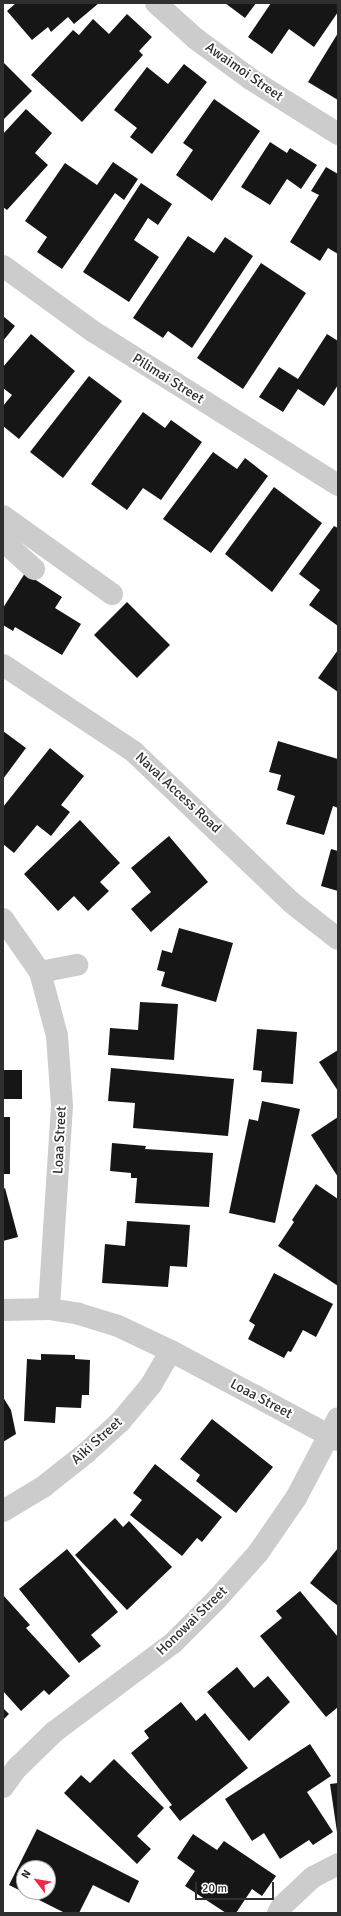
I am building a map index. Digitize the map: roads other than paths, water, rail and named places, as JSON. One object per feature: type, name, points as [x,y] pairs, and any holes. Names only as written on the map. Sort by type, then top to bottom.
[{"type":"street","name":"Awaimoi Street","points":[[156,3],[196,39],[252,80],[338,134]]},
{"type":"street","name":"Pilimai Street","points":[[3,266],[94,332],[338,485]]},
{"type":"street","points":[[3,516],[112,594]]},
{"type":"street","points":[[3,541],[34,569]]},
{"type":"street","name":"Naval Access Road","points":[[3,665],[133,751],[292,903],[338,939]]},
{"type":"street","name":"Loaa Street","points":[[3,919],[40,972],[57,1036],[62,1106],[49,1309]]},
{"type":"street","points":[[40,972],[77,965]]},
{"type":"street","name":"Loaa Street","points":[[3,1310],[49,1309],[80,1314],[118,1326],[335,1431]]},
{"type":"street","name":"Aiki Street","points":[[3,1511],[42,1487],[86,1454],[120,1422],[151,1385],[171,1351]]},
{"type":"street","name":"Honowai Street","points":[[3,1787],[17,1768],[54,1732],[174,1643],[217,1599],[258,1553],[292,1504],[335,1431]]},
{"type":"street","points":[[278,1913],[282,1906],[313,1877],[338,1864]]}]
